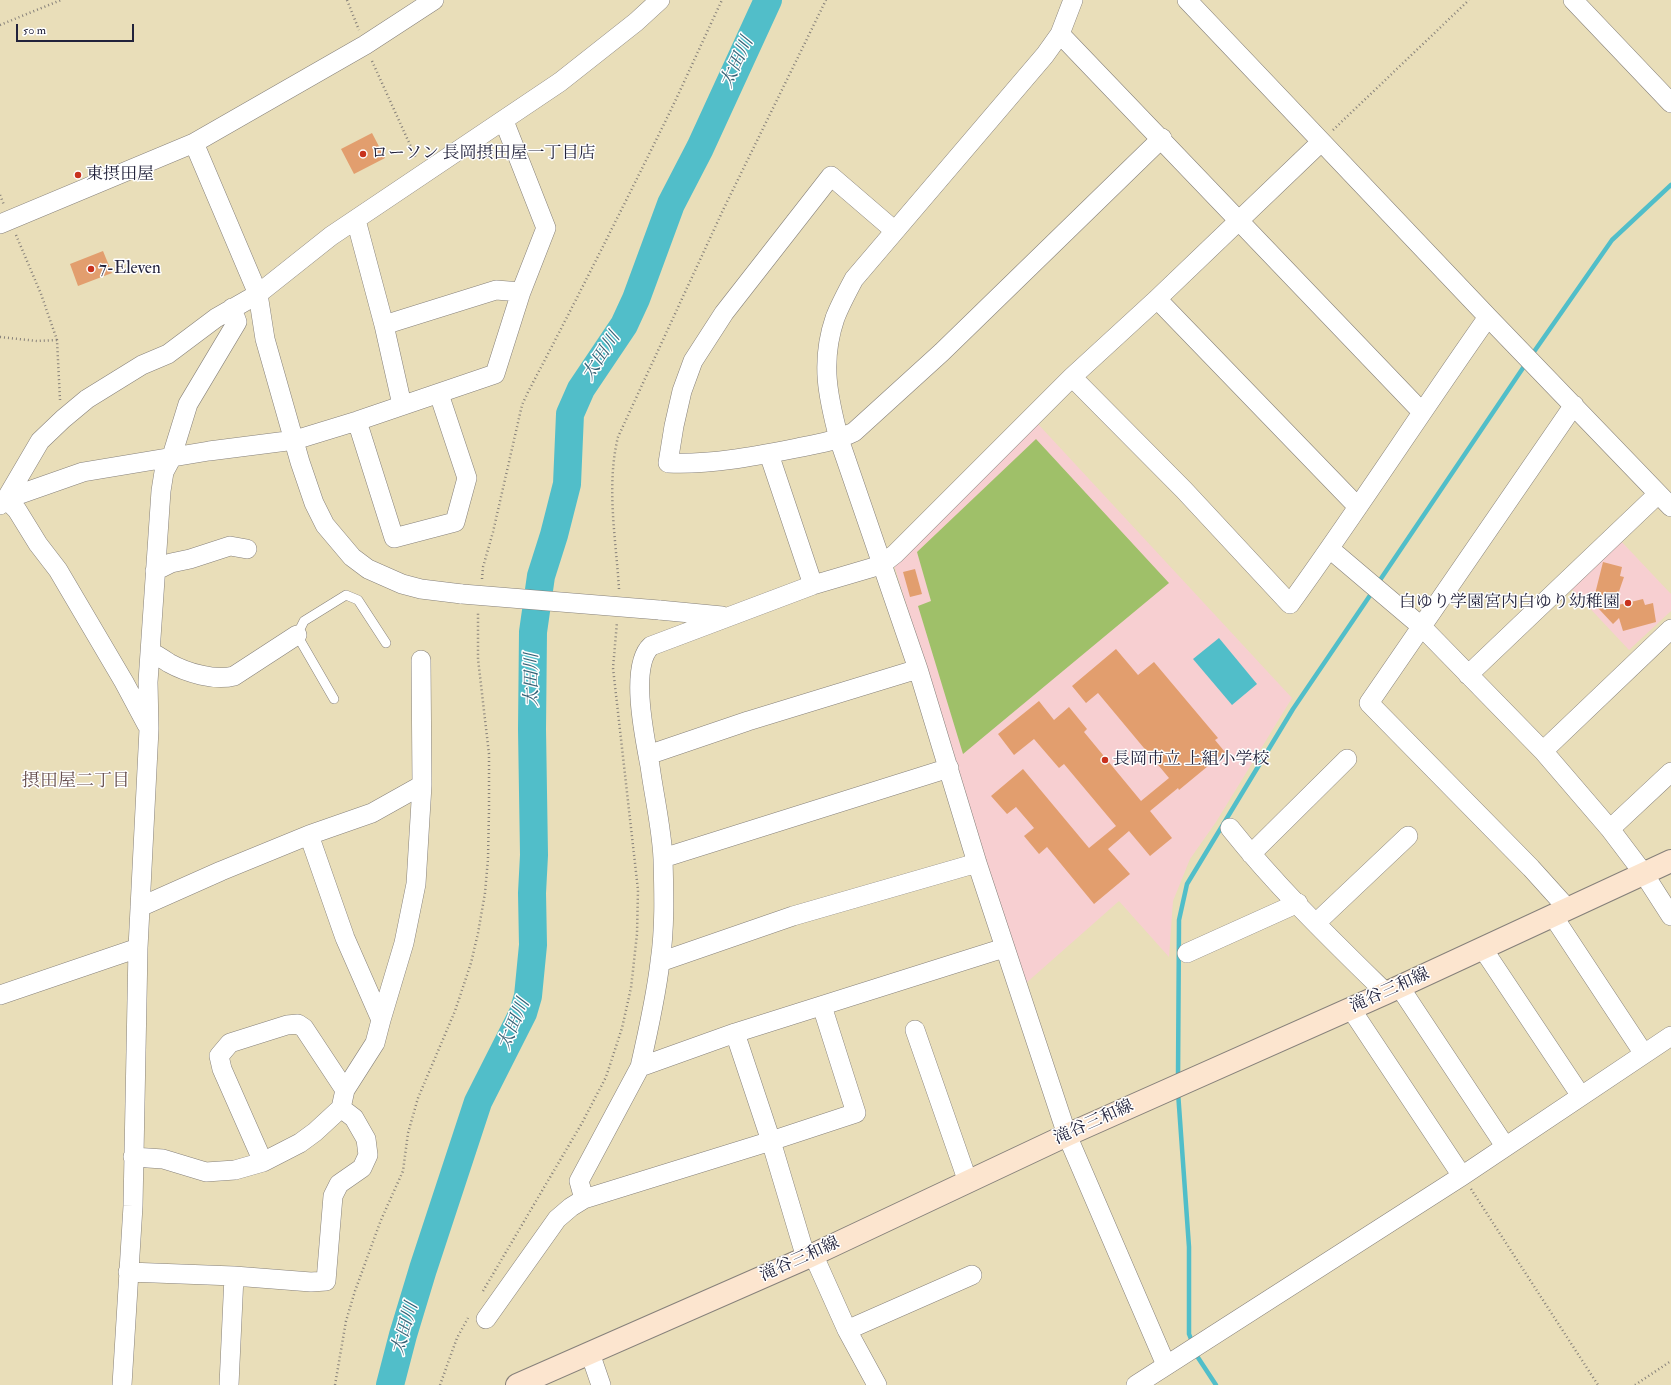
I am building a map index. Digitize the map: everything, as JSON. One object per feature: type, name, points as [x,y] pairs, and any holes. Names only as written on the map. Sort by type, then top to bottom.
[{"type":"main road","name":"滝谷三和線","points":[[517,1385],[810,1256],[1067,1135],[1351,1009],[1671,861]]},
{"type":"street","points":[[5,222],[194,143],[365,45],[434,0]]},
{"type":"street","points":[[3,502],[40,441],[87,399],[142,365],[168,354],[232,308],[258,294],[319,245],[567,77],[636,22],[660,0]]},
{"type":"street","points":[[1073,0],[1060,34],[1040,62],[854,279],[835,318],[826,356],[826,376],[829,401],[839,439],[881,565],[918,669],[1004,948],[1067,1135],[1166,1366]]},
{"type":"street","points":[[1187,0],[1671,507]]},
{"type":"street","points":[[1573,0],[1671,103]]},
{"type":"street","points":[[1060,34],[1162,138],[1421,411]]},
{"type":"street","points":[[3,502],[83,472],[171,459],[209,451],[295,440],[439,394],[495,374],[521,292],[546,228],[504,121]]},
{"type":"street","points":[[895,231],[831,176],[724,313],[693,361],[682,391],[668,463],[688,464],[769,454],[839,439],[854,432],[942,352],[1162,138]]},
{"type":"street","points":[[584,1199],[579,1181],[640,1066],[650,1024],[660,962],[663,858],[640,698],[640,685],[646,651],[651,646],[813,585],[881,565],[895,554],[1072,378],[1321,142]]},
{"type":"street","points":[[194,143],[258,294],[265,339],[314,503],[325,525],[352,557],[368,569],[402,584],[420,588],[462,594],[730,616]]},
{"type":"street","points":[[356,220],[384,325],[402,405]]},
{"type":"street","points":[[384,325],[496,290],[521,292]]},
{"type":"street","points":[[1157,299],[1358,507]]},
{"type":"street","points":[[122,1385],[133,1206],[138,948],[149,729],[148,682],[164,472],[171,459],[188,404],[237,322],[232,308]]},
{"type":"street","points":[[1072,378],[1184,490],[1290,604],[1330,549],[1421,411],[1488,317]]},
{"type":"street","points":[[357,421],[394,538],[455,522],[467,478],[439,394]]},
{"type":"street","points":[[1574,405],[1369,703],[1531,868],[1561,913],[1644,1054]]},
{"type":"street","points":[[769,454],[813,585]]},
{"type":"street","points":[[1468,674],[1658,494]]},
{"type":"street","points":[[3,502],[17,510],[38,544],[58,570],[124,682],[149,729]]},
{"type":"street","points":[[156,571],[171,563],[230,546],[247,549]]},
{"type":"street","points":[[1330,549],[1422,627],[1543,751],[1610,829],[1644,874],[1671,916]]},
{"type":"street","points":[[1543,751],[1671,628]]},
{"type":"street","points":[[151,652],[179,668],[212,679],[226,678],[234,676],[296,635]]},
{"type":"street","points":[[133,1157],[163,1159],[206,1172],[235,1170],[263,1162],[300,1143],[320,1128],[341,1108],[345,1090],[375,1043],[404,943],[416,884],[422,785],[421,660]]},
{"type":"street","points":[[648,755],[748,721],[918,669]]},
{"type":"street","points":[[1251,854],[1347,759]]},
{"type":"street","points":[[663,858],[949,768]]},
{"type":"street","points":[[1610,829],[1671,772]]},
{"type":"street","points":[[140,907],[221,870],[309,835],[372,813],[422,785]]},
{"type":"street","points":[[1230,828],[1251,854],[1316,924],[1392,990],[1505,1146]]},
{"type":"street","points":[[309,835],[345,938],[381,1020]]},
{"type":"street","points":[[1316,924],[1408,836]]},
{"type":"street","points":[[660,962],[793,916],[977,863]]},
{"type":"street","points":[[1187,953],[1298,903]]},
{"type":"street","points":[[0,995],[138,948]]},
{"type":"street","points":[[640,1066],[735,1033],[1004,948]]},
{"type":"street","points":[[1483,948],[1580,1096]]},
{"type":"street","points":[[486,1319],[557,1219],[571,1207],[584,1199],[856,1113],[822,1006]]},
{"type":"street","points":[[1351,1009],[1462,1176]]},
{"type":"street","points":[[263,1162],[222,1069],[219,1056],[230,1043],[287,1025],[298,1024],[304,1028],[345,1090]]},
{"type":"street","points":[[915,1030],[968,1182]]},
{"type":"street","points":[[735,1033],[810,1256],[846,1330],[877,1385]]},
{"type":"street","points":[[1136,1385],[1462,1176],[1671,1036]]},
{"type":"street","points":[[128,1272],[234,1276],[311,1282],[326,1281],[333,1196],[339,1184],[362,1168],[368,1155],[366,1139],[354,1118],[341,1108]]},
{"type":"street","points":[[846,1330],[972,1275]]},
{"type":"street","points":[[229,1385],[234,1276]]},
{"type":"street","points":[[590,1353],[601,1385]]},
{"type":"lane","points":[[334,699],[296,635],[304,621],[346,595],[358,600],[386,643]]},
{"type":"path","points":[[0,25],[61,0]]},
{"type":"path","points":[[348,0],[365,45],[424,175]]},
{"type":"path","points":[[482,585],[483,567],[493,532],[522,405],[583,287],[602,245],[666,120],[722,0]]},
{"type":"path","points":[[1321,142],[1469,0]]},
{"type":"path","points":[[5,222],[41,294],[57,340],[58,392],[63,419]]},
{"type":"path","points":[[0,337],[37,341],[57,340]]},
{"type":"path","points":[[335,1385],[346,1321],[355,1291],[381,1220],[403,1171],[408,1133],[418,1098],[455,1011],[472,964],[478,933],[485,893],[488,859],[489,810],[489,754],[478,659],[478,610]]},
{"type":"path","points":[[1462,1176],[1598,1385]]},
{"type":"path","points":[[1635,1385],[1671,1361]]},
{"type":"shaded area","name":"長岡市立 上組小学校","points":[[1038,424],[1292,698],[1216,822],[1190,859],[1173,901],[1169,957],[1119,901],[1025,984],[894,565]]},
{"type":"shaded area","name":"白ゆり学園宮内白ゆり幼稚園","points":[[1619,539],[1671,594],[1671,611],[1629,650],[1569,586]]},
{"type":"green space","points":[[1036,439],[1169,583],[963,754],[918,606],[931,601],[917,552]]},
{"type":"water","points":[[1219,638],[1257,684],[1232,705],[1193,659]]},
{"type":"building","name":"ローソン 長岡摂田屋一丁目店","points":[[372,133],[385,158],[354,174],[341,149]]},
{"type":"building","name":"7-Eleven","points":[[103,251],[112,273],[78,286],[70,264]]},
{"type":"building","points":[[1603,562],[1622,567],[1620,576],[1624,577],[1614,606],[1643,599],[1645,605],[1653,603],[1656,622],[1623,631],[1619,618],[1613,624],[1598,608],[1606,601],[1594,598]]},
{"type":"building","points":[[915,569],[922,594],[910,597],[903,572]]},
{"type":"building","points":[[1116,649],[1138,675],[1154,662],[1218,738],[1215,740],[1225,752],[1179,790],[1178,788],[1150,811],[1172,838],[1150,856],[1129,831],[1108,849],[1130,874],[1094,904],[1047,847],[1039,854],[1024,836],[1034,828],[1016,807],[1007,814],[991,796],[1023,769],[1089,848],[1116,826],[1064,764],[1059,768],[1034,739],[1014,755],[998,734],[1039,701],[1054,720],[1069,707],[1087,729],[1084,732],[1141,801],[1169,778],[1098,693],[1086,703],[1072,686]]},
{"type":"waterway","name":"太田川","points":[[390,1385],[423,1269],[478,1102],[523,1013],[528,996],[533,945],[533,632],[541,576],[554,535],[567,484],[570,414],[581,389],[624,325],[636,299],[671,204],[700,148],[768,0]]},
{"type":"waterway","points":[[1531,356],[1612,240],[1671,185]]},
{"type":"waterway","points":[[1378,583],[1527,362]]},
{"type":"waterway","points":[[1178,1079],[1179,920],[1187,884],[1293,709],[1373,591]]},
{"type":"waterway","points":[[1178,1092],[1189,1247],[1189,1334],[1193,1344]]},
{"type":"waterway","points":[[1195,1353],[1216,1385]]},
{"type":"place","name":"ローソン 長岡摂田屋一丁目店","points":[[363,154]]},
{"type":"place","name":"東摂田屋","points":[[78,175]]},
{"type":"place","name":"7-Eleven","points":[[91,269]]},
{"type":"place","name":"白ゆり学園宮内白ゆり幼稚園","points":[[1628,603]]},
{"type":"place","name":"長岡市立 上組小学校","points":[[1105,760]]},
{"type":"district","name":"摂田屋二丁目","points":[[76,782]]}]
